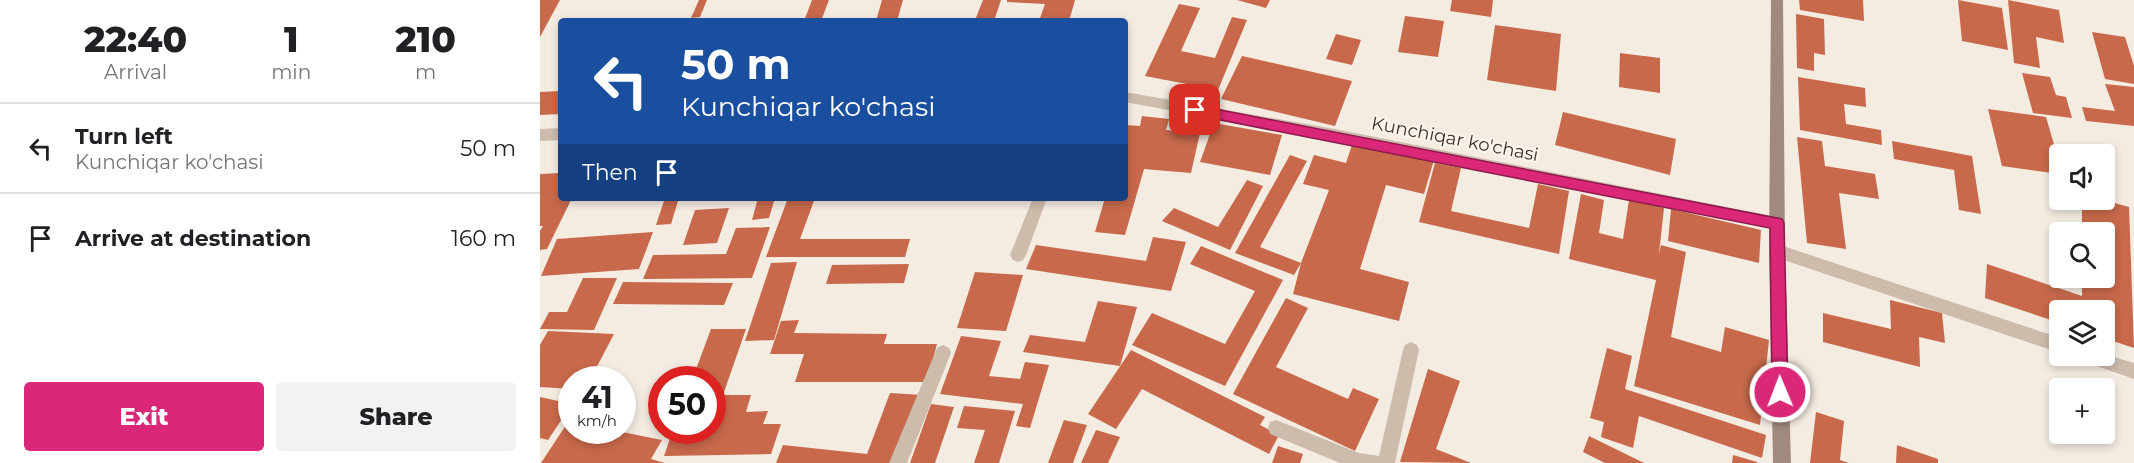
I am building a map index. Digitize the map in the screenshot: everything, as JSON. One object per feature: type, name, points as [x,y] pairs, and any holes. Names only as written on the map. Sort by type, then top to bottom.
[{"type":"main road","points":[[1777,0],[1777,251],[1782,463]]},
{"type":"street","name":"Kunchiqar ko'chasi","points":[[1128,98],[1335,135],[1777,223]]},
{"type":"street","points":[[540,135],[558,134]]},
{"type":"street","points":[[1018,255],[1039,201]]},
{"type":"street","points":[[1777,251],[2049,342]]},
{"type":"street","points":[[1386,463],[1411,350]]},
{"type":"street","points":[[898,463],[943,353]]},
{"type":"street","points":[[2115,365],[2134,371]]},
{"type":"street","points":[[1276,428],[1359,462],[1376,463]]},
{"type":"building","points":[[540,0],[560,0],[540,37]]},
{"type":"building","points":[[699,0],[707,0],[700,17],[691,18]]},
{"type":"building","points":[[812,0],[829,0],[822,18],[805,18]]},
{"type":"building","points":[[882,0],[903,0],[898,18],[877,18]]},
{"type":"building","points":[[983,0],[1001,0],[995,18],[976,18]]},
{"type":"building","points":[[1007,0],[1075,0],[1070,18],[1040,18],[1045,4],[1007,2]]},
{"type":"building","points":[[1237,0],[1270,0],[1266,8]]},
{"type":"building","points":[[1452,0],[1493,0],[1491,17],[1450,11]]},
{"type":"building","points":[[1799,0],[1863,0],[1864,21],[1800,10]]},
{"type":"building","points":[[1958,0],[2002,8],[2008,50],[1962,41]]},
{"type":"building","points":[[2008,0],[2059,10],[2064,43],[2036,37],[2040,68],[2014,63]]},
{"type":"building","points":[[1179,4],[1200,8],[1181,51],[1215,58],[1232,17],[1247,20],[1218,90],[1145,76]]},
{"type":"building","points":[[1796,14],[1824,19],[1825,55],[1814,53],[1814,71],[1797,68]]},
{"type":"building","points":[[1405,16],[1444,21],[1438,57],[1398,52]]},
{"type":"building","points":[[1495,25],[1561,34],[1556,91],[1487,80]]},
{"type":"building","points":[[2092,32],[2125,37],[2134,66],[2134,84],[2105,79]]},
{"type":"building","points":[[1336,34],[1361,40],[1352,65],[1326,59]]},
{"type":"building","points":[[1620,53],[1660,58],[1660,93],[1619,87]]},
{"type":"building","points":[[1242,56],[1352,81],[1335,126],[1221,99]]},
{"type":"building","points":[[2022,73],[2050,77],[2056,95],[2066,97],[2072,118],[2033,113]]},
{"type":"building","points":[[1798,77],[1865,88],[1866,107],[1844,104],[1846,124],[1881,130],[1882,145],[1800,130]]},
{"type":"building","points":[[2105,84],[2134,87],[2134,126],[2086,121],[2082,107],[2115,111]]},
{"type":"building","points":[[558,91],[558,114],[540,115],[540,92]]},
{"type":"building","points":[[1988,109],[2046,117],[2054,144],[2049,144],[2049,172],[2002,166]]},
{"type":"building","points":[[1563,112],[1676,139],[1670,175],[1555,145]]},
{"type":"building","points":[[1142,116],[1169,119],[1166,130],[1200,133],[1191,173],[1144,169],[1125,235],[1095,232],[1104,201],[1128,201],[1128,125],[1140,126]]},
{"type":"building","points":[[1214,123],[1282,135],[1270,175],[1200,162]]},
{"type":"building","points":[[1797,137],[1822,141],[1825,166],[1875,174],[1879,199],[1839,193],[1846,249],[1807,243]]},
{"type":"building","points":[[1892,141],[1972,156],[1981,214],[1959,210],[1954,170],[1894,159]]},
{"type":"building","points":[[1353,142],[1434,160],[1424,194],[1386,185],[1360,269],[1409,282],[1399,321],[1293,294],[1301,263],[1329,190],[1303,184],[1314,155],[1346,163]]},
{"type":"building","points":[[1290,155],[1307,161],[1260,247],[1301,263],[1294,275],[1235,253]]},
{"type":"building","points":[[1435,163],[1461,168],[1451,211],[1529,228],[1538,184],[1569,191],[1559,254],[1419,222]]},
{"type":"building","points":[[558,173],[558,201],[571,201],[547,249],[540,250],[540,231],[543,226],[540,226],[540,174]]},
{"type":"building","points":[[1247,180],[1263,186],[1230,250],[1162,221],[1174,208],[1218,227]]},
{"type":"building","points":[[1581,194],[1604,200],[1599,233],[1623,239],[1629,200],[1664,208],[1659,254],[1661,245],[1686,252],[1671,337],[1721,352],[1725,327],[1769,340],[1760,425],[1634,386],[1656,280],[1569,259]]},
{"type":"building","points":[[664,201],[678,201],[671,224],[656,225]]},
{"type":"building","points":[[757,201],[774,201],[769,218],[752,220]]},
{"type":"building","points":[[787,201],[814,201],[800,239],[910,239],[905,257],[766,257]]},
{"type":"building","points":[[2115,203],[2129,207],[2134,348],[2115,342],[2115,300],[2049,300],[2049,319],[1985,298],[1987,264],[2049,285],[2049,288],[2058,288],[2082,296],[2082,288],[2115,288],[2115,222],[2082,222],[2082,210],[2115,210]]},
{"type":"building","points":[[729,208],[717,243],[683,245],[695,210]]},
{"type":"building","points":[[1671,209],[1761,230],[1759,263],[1668,241]]},
{"type":"building","points":[[770,227],[752,278],[643,279],[653,255],[726,254],[736,228]]},
{"type":"building","points":[[653,232],[639,269],[541,276],[557,239]]},
{"type":"building","points":[[1153,237],[1186,242],[1171,291],[1026,269],[1036,245],[1146,261]]},
{"type":"building","points":[[1201,246],[1283,280],[1225,386],[1132,345],[1152,313],[1225,344],[1255,291],[1190,264]]},
{"type":"building","points":[[797,262],[774,340],[745,341],[771,263]]},
{"type":"building","points":[[909,264],[904,283],[826,284],[832,265]]},
{"type":"building","points":[[975,272],[1023,275],[1006,331],[957,328]]},
{"type":"building","points":[[583,278],[617,278],[594,330],[540,329],[549,312],[567,312]]},
{"type":"building","points":[[623,282],[733,283],[724,305],[613,304]]},
{"type":"building","points":[[1286,298],[1308,308],[1276,367],[1348,399],[1353,388],[1379,399],[1355,451],[1233,394]]},
{"type":"building","points":[[1890,300],[1942,313],[1945,343],[1919,337],[1920,367],[1823,342],[1823,313],[1891,329]]},
{"type":"building","points":[[1098,301],[1137,307],[1120,366],[1023,352],[1030,335],[1085,342]]},
{"type":"building","points":[[799,320],[794,333],[887,334],[884,344],[937,344],[927,382],[795,382],[804,354],[770,354],[781,321]]},
{"type":"building","points":[[711,329],[746,329],[726,386],[726,366],[697,366]]},
{"type":"building","points":[[548,331],[614,334],[597,366],[558,366],[558,388],[540,387],[540,345]]},
{"type":"building","points":[[961,336],[1001,341],[989,376],[1020,379],[1025,362],[1049,365],[1030,428],[1016,426],[1023,404],[940,394]]},
{"type":"building","points":[[1607,348],[1632,356],[1625,389],[1766,435],[1762,458],[1639,416],[1633,448],[1601,437],[1604,422],[1590,418]]},
{"type":"building","points":[[1131,350],[1265,417],[1260,425],[1279,435],[1269,454],[1142,389],[1116,429],[1088,414]]},
{"type":"building","points":[[1428,369],[1460,381],[1436,449],[1471,463],[1400,462]]},
{"type":"building","points":[[890,393],[922,395],[899,463],[776,463],[783,445],[867,454]]},
{"type":"building","points":[[726,395],[751,395],[746,412],[768,411],[763,424],[781,424],[771,454],[664,456],[668,444],[726,444]]},
{"type":"building","points":[[540,397],[558,401],[558,425],[548,440],[540,438]]},
{"type":"building","points":[[931,404],[954,407],[935,463],[910,463]]},
{"type":"building","points":[[964,406],[1015,411],[999,463],[974,463],[985,430],[957,428]]},
{"type":"building","points":[[1816,412],[1844,421],[1840,460],[1849,463],[1810,463]]},
{"type":"building","points":[[1064,420],[1087,425],[1073,463],[1048,463]]},
{"type":"building","points":[[1096,430],[1120,437],[1108,463],[1081,463]]},
{"type":"building","points":[[636,435],[648,437],[648,444],[660,444],[651,459],[665,463],[541,463],[558,437],[558,444],[636,444]]},
{"type":"building","points":[[1589,436],[1644,463],[1605,463],[1583,452]]},
{"type":"building","points":[[1897,445],[1938,459],[1938,463],[1896,463]]},
{"type":"building","points":[[1278,446],[1303,454],[1300,463],[1272,463]]},
{"type":"building","points":[[1733,455],[1757,462],[1757,463],[1732,463]]},
{"type":"route","points":[[1195,110],[1335,135],[1777,223],[1780,392]]}]
